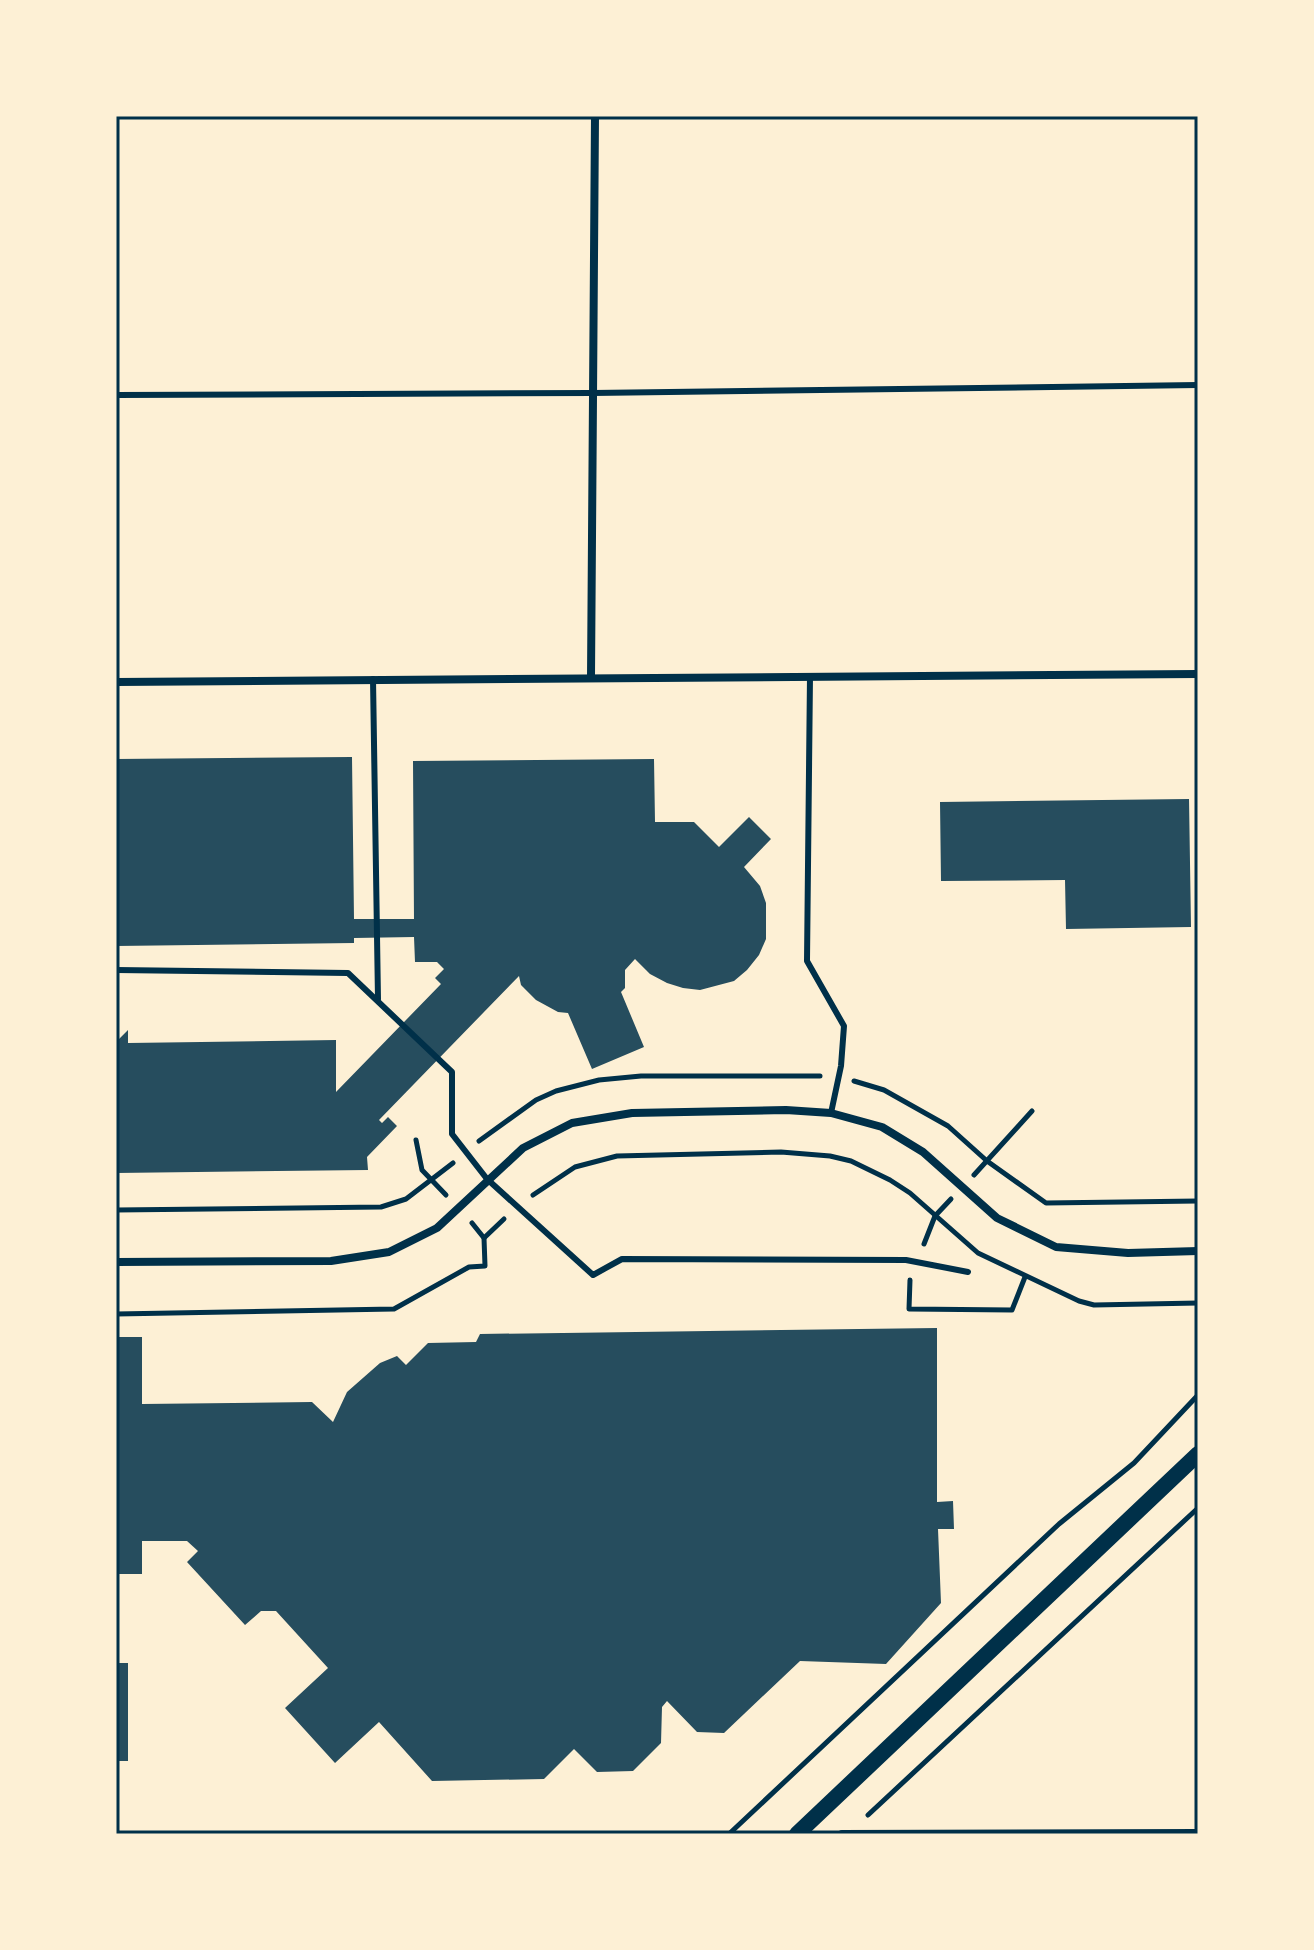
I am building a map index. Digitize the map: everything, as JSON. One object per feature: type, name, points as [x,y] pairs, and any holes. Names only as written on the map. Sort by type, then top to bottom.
[{"type":"main road","points":[[797,1834],[1196,1460]]},
{"type":"street","points":[[591,677],[595,116]]},
{"type":"street","points":[[116,682],[1198,674]]},
{"type":"street","points":[[116,1262],[331,1261],[389,1252],[437,1228],[523,1148],[572,1123],[632,1113],[786,1110],[831,1113],[882,1127],[923,1152],[997,1218],[1056,1247],[1128,1253],[1198,1251]]},
{"type":"street","points":[[845,1834],[1198,1833]]},
{"type":"lane","points":[[116,395],[593,393],[1198,385]]},
{"type":"lane","points":[[810,676],[807,961],[844,1026],[839,1078],[831,1113]]},
{"type":"lane","points":[[373,679],[378,999]]},
{"type":"lane","points":[[116,970],[348,973],[452,1072],[452,1134],[465,1152],[487,1179],[593,1275],[622,1259],[906,1260],[968,1272]]},
{"type":"path","points":[[116,1210],[394,1205],[424,1187],[465,1152],[536,1100],[556,1091],[599,1080],[641,1076],[839,1078],[884,1090],[916,1106],[948,1126],[987,1161],[1046,1203],[1198,1201]]},
{"type":"path","points":[[484,1238],[517,1207],[554,1179],[575,1167],[617,1156],[781,1152],[830,1156],[851,1161],[910,1193],[978,1253],[1025,1277],[1094,1305],[1198,1303]]},
{"type":"path","points":[[116,1314],[394,1309],[469,1267],[485,1266]]},
{"type":"path","points":[[909,1309],[1012,1310],[1025,1277]]},
{"type":"path","points":[[729,1834],[1039,1542],[1134,1463],[1198,1395]]},
{"type":"path","points":[[845,1834],[1198,1508]]},
{"type":"building","points":[[352,757],[354,919],[414,919],[413,761],[654,759],[655,822],[694,822],[719,847],[749,817],[771,839],[744,867],[760,886],[766,903],[766,939],[759,955],[734,981],[700,990],[667,983],[650,974],[635,959],[625,970],[625,988],[621,992],[644,1047],[592,1069],[568,1013],[558,1012],[536,1000],[521,985],[519,976],[379,1120],[382,1123],[388,1117],[397,1126],[367,1157],[368,1170],[116,1173],[116,1042],[128,1030],[128,1043],[336,1040],[336,1092],[441,984],[435,978],[444,969],[437,962],[415,962],[414,937],[354,938],[354,943],[116,946],[116,759]]},
{"type":"building","points":[[1189,799],[1191,927],[1066,929],[1065,880],[941,881],[940,802]]},
{"type":"building","points":[[937,1328],[937,1502],[953,1501],[954,1529],[938,1529],[941,1603],[886,1664],[800,1661],[724,1733],[697,1732],[667,1701],[662,1707],[661,1743],[633,1771],[597,1772],[574,1749],[544,1779],[432,1781],[379,1722],[335,1763],[285,1708],[328,1668],[276,1611],[261,1611],[245,1625],[187,1562],[198,1551],[187,1541],[142,1541],[142,1574],[116,1574],[116,1337],[142,1337],[142,1404],[312,1402],[333,1422],[347,1392],[380,1363],[397,1356],[406,1365],[428,1343],[476,1342],[480,1334]]},
{"type":"building","points":[[116,1663],[128,1663],[128,1761],[116,1761]]}]
